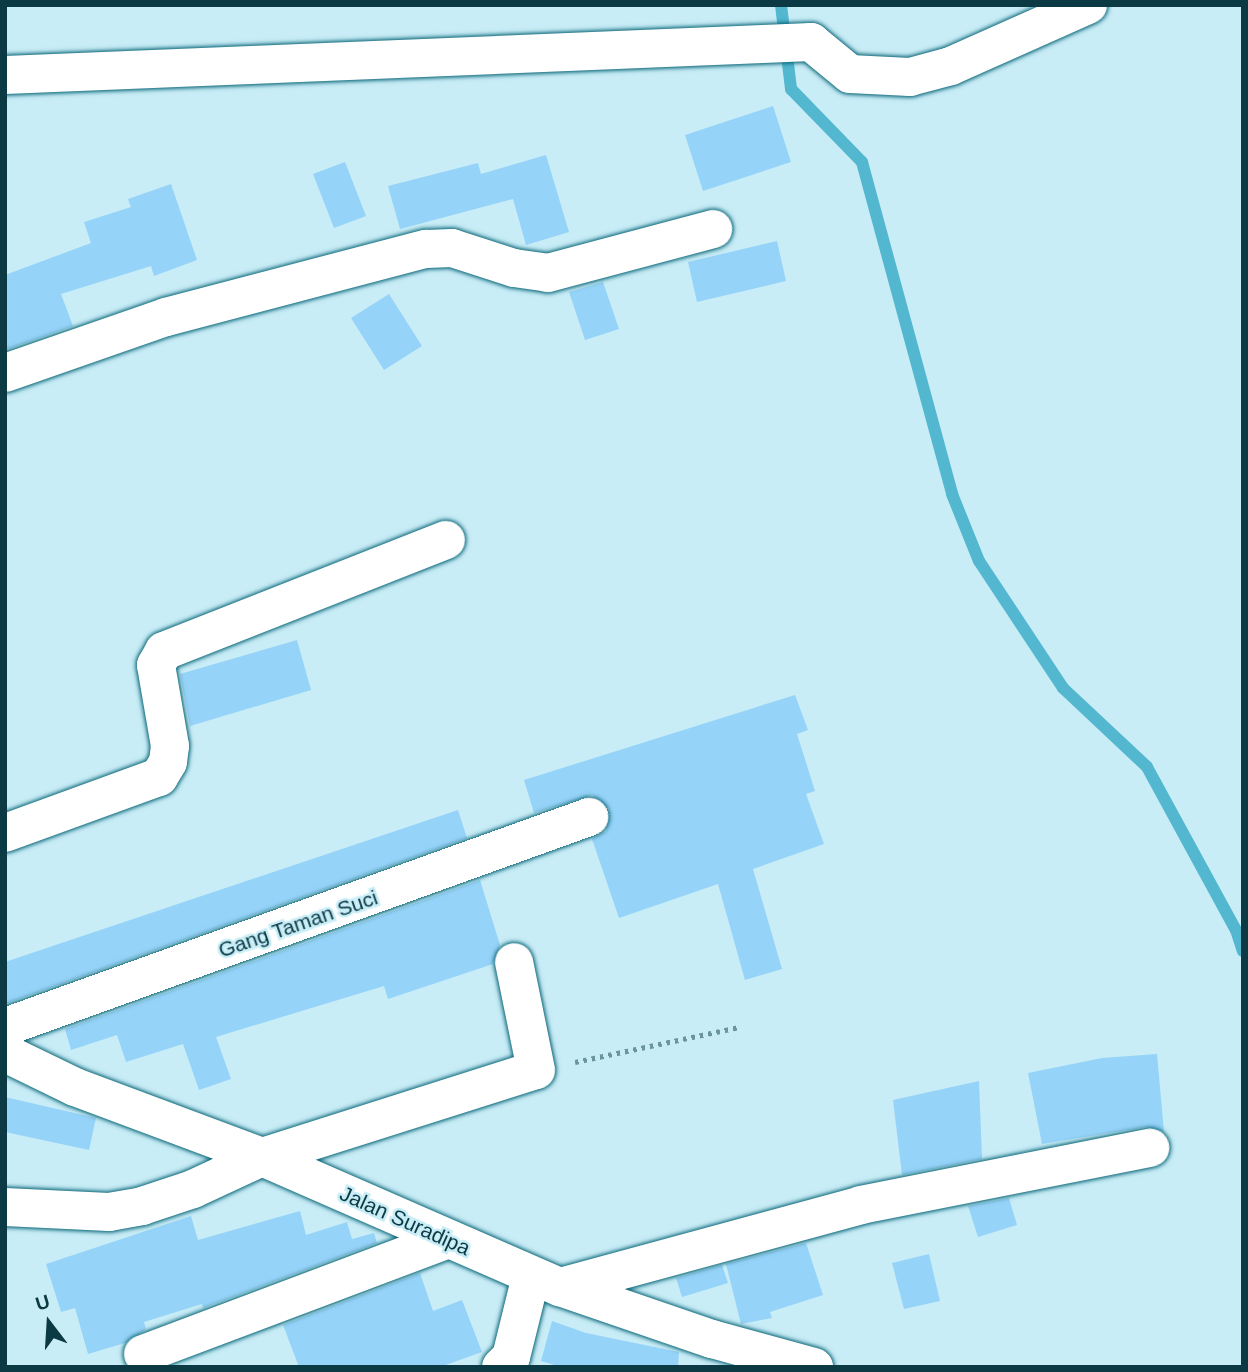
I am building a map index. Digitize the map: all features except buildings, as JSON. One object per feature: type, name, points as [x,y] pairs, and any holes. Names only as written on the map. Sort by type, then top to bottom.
[{"type":"street","points":[[5,75],[811,42],[850,74],[910,77],[951,66],[1088,5]]},
{"type":"street","points":[[5,373],[166,317],[426,248],[452,248],[514,268],[548,273],[713,229]]},
{"type":"street","points":[[5,833],[159,776],[168,762],[170,746],[156,664],[164,651],[446,540]]},
{"type":"street","name":"Gang Taman Suci","points":[[5,1027],[589,817]]},
{"type":"street","points":[[5,1207],[109,1212],[142,1206],[193,1189],[262,1157],[536,1070],[514,962]]},
{"type":"street","name":"Jalan Suradipa","points":[[5,1053],[75,1087],[262,1157],[446,1240],[546,1281],[712,1339],[814,1367]]},
{"type":"street","points":[[501,1367],[511,1357],[546,1281],[861,1205],[1150,1148]]},
{"type":"street","points":[[143,1354],[446,1240]]},
{"type":"path","points":[[536,1070],[739,1027]]},
{"type":"waterway","points":[[781,5],[791,89],[862,162],[952,494],[979,561],[1063,688],[1147,767],[1236,930],[1243,951]]}]
